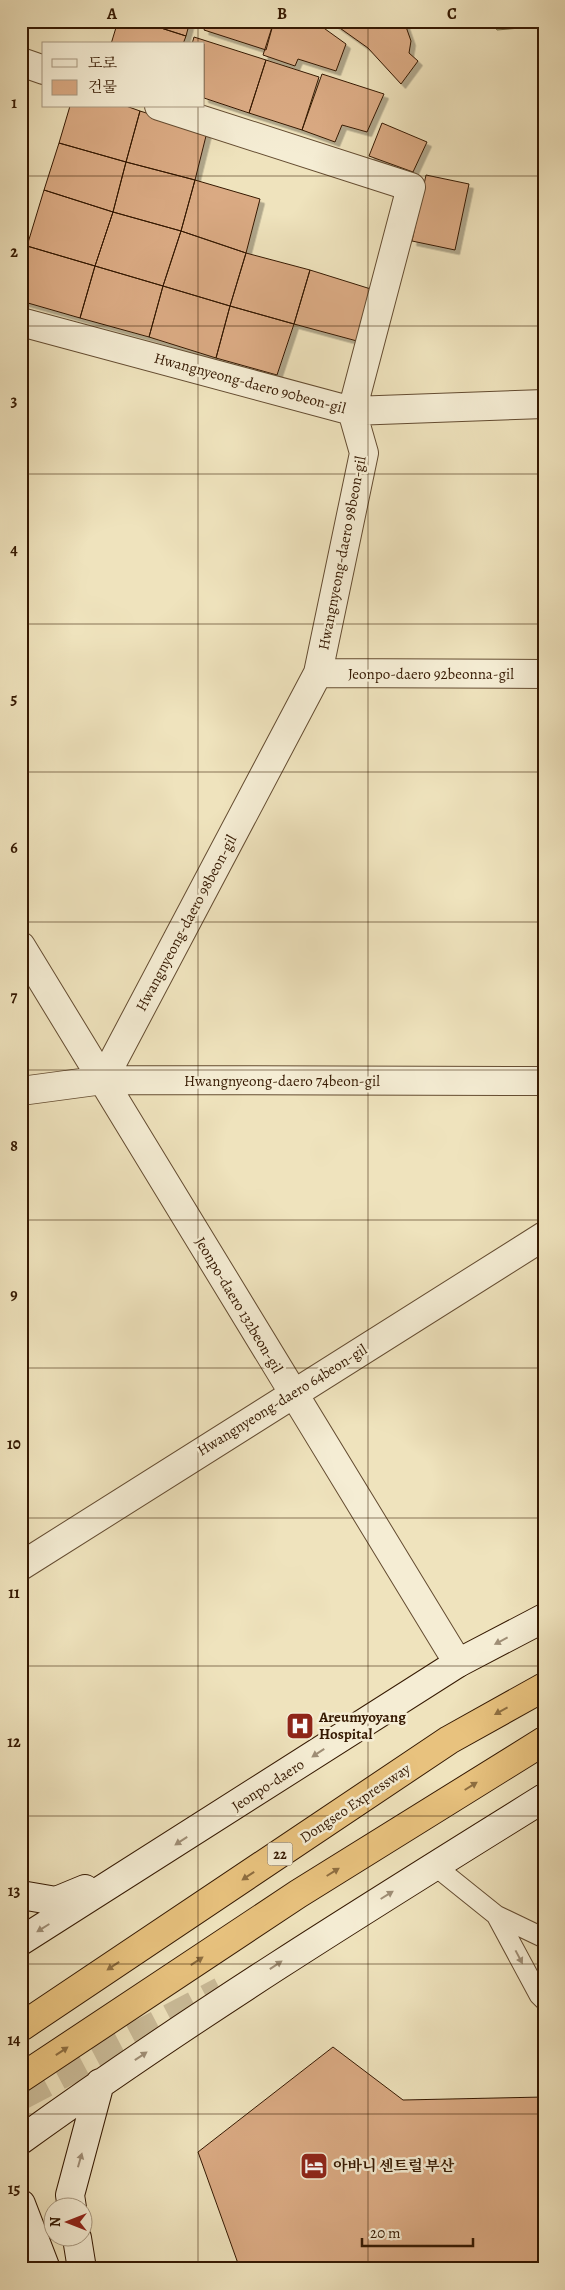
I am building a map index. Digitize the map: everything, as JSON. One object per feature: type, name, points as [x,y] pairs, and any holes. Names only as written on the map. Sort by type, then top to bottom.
[{"type":"highway","name":"Dongseo Expressway","points":[[21,2028],[449,1740],[544,1687]]},
{"type":"highway","points":[[21,2078],[298,1894],[544,1741]]},
{"type":"street","points":[[21,62],[42,69]]},
{"type":"street","points":[[164,108],[411,187],[352,411]]},
{"type":"street","name":"Hwangnyeong-daero 90beon-gil","points":[[21,322],[352,411],[544,404]]},
{"type":"street","name":"Hwangnyeong-daero 98beon-gil","points":[[103,1080],[318,673],[364,453],[352,411]]},
{"type":"street","name":"Jeonpo-daero 92beonna-gil","points":[[318,673],[544,674]]},
{"type":"street","name":"Jeonpo-daero 132beon-gil","points":[[21,946],[458,1663]]},
{"type":"street","name":"Hwangnyeong-daero 74beon-gil","points":[[21,1091],[103,1080],[544,1081]]},
{"type":"street","name":"Hwangnyeong-daero 64beon-gil","points":[[21,1566],[544,1236]]},
{"type":"street","points":[[535,1623],[544,1602]]},
{"type":"street","name":"Jeonpo-daero","points":[[21,1941],[142,1866],[458,1663],[535,1623]]},
{"type":"street","points":[[21,2140],[100,2083],[301,1949],[544,1798]]},
{"type":"street","points":[[21,1895],[56,1901],[142,1866]]},
{"type":"street","points":[[70,2198],[100,2083]]},
{"type":"street","points":[[21,2204],[46,2269]]},
{"type":"street","points":[[79,2248],[82,2269]]},
{"type":"lane","points":[[435,1866],[496,1914],[544,1938]]},
{"type":"lane","points":[[496,1914],[539,1995],[544,2000]]},
{"type":"green space","points":[[491,21],[544,21],[544,26],[497,30]]},
{"type":"building","points":[[118,21],[139,21],[186,36],[184,42],[112,42]]},
{"type":"building","points":[[139,21],[190,21],[186,36]]},
{"type":"building","points":[[207,21],[274,21],[266,50],[204,30]]},
{"type":"building","points":[[274,21],[314,21],[346,44],[336,71],[298,59],[295,66],[263,55]]},
{"type":"building","points":[[330,21],[404,21],[411,41],[409,53],[418,61],[401,84],[368,48]]},
{"type":"building","points":[[194,37],[266,60],[249,113],[205,98],[205,42],[193,42]]},
{"type":"building","points":[[266,60],[319,77],[302,130],[249,113]]},
{"type":"building","points":[[322,74],[384,94],[367,132],[342,125],[335,142],[302,130]]},
{"type":"building","points":[[69,108],[132,108],[140,111],[126,162],[59,143]]},
{"type":"building","points":[[140,111],[207,132],[195,180],[126,162]]},
{"type":"building","points":[[382,123],[427,142],[413,172],[369,156]]},
{"type":"building","points":[[59,143],[126,162],[113,212],[44,190]]},
{"type":"building","points":[[126,162],[195,180],[181,231],[113,212]]},
{"type":"building","points":[[426,175],[469,184],[455,250],[412,241]]},
{"type":"building","points":[[195,180],[260,199],[246,253],[181,231]]},
{"type":"building","points":[[44,190],[113,212],[95,266],[27,246]]},
{"type":"building","points":[[113,212],[181,231],[163,286],[95,266]]},
{"type":"building","points":[[181,231],[246,253],[230,306],[163,286]]},
{"type":"building","points":[[27,246],[95,266],[80,318],[21,301],[21,267]]},
{"type":"building","points":[[246,253],[310,270],[294,324],[230,306]]},
{"type":"building","points":[[95,266],[163,286],[149,337],[80,318]]},
{"type":"building","points":[[310,270],[374,290],[357,341],[294,324]]},
{"type":"building","points":[[163,286],[230,306],[216,358],[149,337]]},
{"type":"building","points":[[230,306],[294,324],[277,375],[216,358]]},
{"type":"building","points":[[333,2047],[403,2100],[544,2097],[544,2269],[240,2269],[198,2152]]},
{"type":"tunnel","points":[[21,2096],[221,1991]]},
{"type":"place","name":"Areumyoyang Hospital","points":[[300,1726]]},
{"type":"place","name":"아바니 센트럴 부산","points":[[314,2166]]}]
